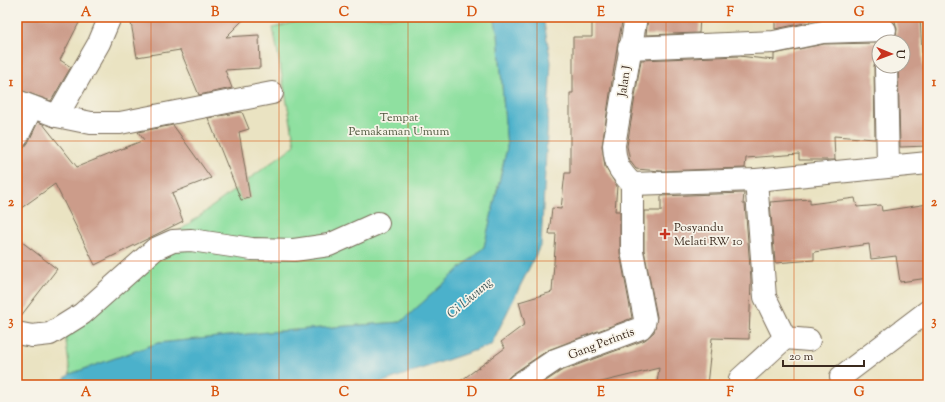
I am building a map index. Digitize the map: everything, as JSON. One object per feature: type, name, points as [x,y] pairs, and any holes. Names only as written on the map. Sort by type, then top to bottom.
[{"type":"street","points":[[57,116],[99,43],[110,17]]},
{"type":"street","name":"Jalan J","points":[[632,184],[618,169],[614,157],[614,145],[629,48],[636,17]]},
{"type":"street","points":[[629,48],[774,42],[823,32],[885,30]]},
{"type":"street","points":[[886,74],[888,166]]},
{"type":"street","points":[[17,137],[24,104],[57,116],[92,124],[120,123],[272,93]]},
{"type":"street","points":[[632,184],[749,180],[928,163]]},
{"type":"street","points":[[749,180],[754,303]]},
{"type":"street","points":[[749,180],[765,297],[785,338]]},
{"type":"street","name":"Gang Perintis","points":[[518,385],[555,360],[640,328],[644,324],[645,318],[632,251],[632,184]]},
{"type":"street","points":[[17,332],[32,336],[50,334],[82,314],[155,249],[173,241],[191,240],[252,249],[294,250],[329,245],[378,223]]},
{"type":"street","points":[[841,377],[928,311]]},
{"type":"street","points":[[740,379],[785,338],[808,340]]},
{"type":"green space","name":"Tempat Pemakaman Umum","points":[[313,17],[494,17],[498,34],[507,148],[484,247],[401,322],[269,332],[158,343],[70,374],[64,325],[155,249],[295,145],[273,28]]},
{"type":"water","name":"Ci Liwung","points":[[494,17],[543,17],[551,62],[541,244],[491,345],[374,385],[57,385],[70,374],[158,343],[269,332],[401,322],[484,247],[507,148],[498,34]]},
{"type":"building","points":[[17,17],[82,17],[60,60],[71,67],[51,101],[17,89]]},
{"type":"building","points":[[130,17],[246,17],[226,37],[259,35],[260,68],[225,70],[232,88],[199,95],[180,50],[137,57]]},
{"type":"building","points":[[592,17],[623,17],[602,146],[605,167],[617,186],[615,211],[620,211],[620,253],[632,318],[548,350],[511,375],[507,379],[506,385],[455,385],[505,348],[501,342],[525,324],[519,302],[552,292],[556,234],[549,234],[552,208],[561,209],[565,173],[570,173],[570,93],[573,93],[573,37],[592,37]]},
{"type":"building","points":[[648,17],[700,17],[699,33],[646,35]]},
{"type":"building","points":[[775,17],[810,17],[810,22],[775,29]]},
{"type":"building","points":[[894,17],[920,17],[923,68],[928,68],[928,146],[900,147],[898,74],[911,74],[911,34],[896,34],[897,29]]},
{"type":"building","points":[[871,43],[871,74],[874,74],[875,139],[834,136],[835,160],[799,160],[799,154],[746,158],[745,168],[661,171],[636,169],[630,161],[627,146],[641,60],[739,56],[774,60],[774,54],[824,44]]},
{"type":"building","points":[[242,112],[249,129],[239,132],[250,198],[241,200],[208,118]]},
{"type":"building","points":[[38,122],[43,124],[77,167],[144,140],[138,132],[173,125],[211,178],[172,193],[183,221],[95,265],[55,184],[17,211],[17,149],[24,148],[28,143]]},
{"type":"building","points":[[744,193],[743,204],[745,204],[751,280],[749,339],[712,338],[707,385],[657,383],[659,368],[589,385],[540,385],[561,371],[645,340],[654,332],[657,317],[644,250],[644,211],[661,211],[661,196]]},
{"type":"building","points":[[855,198],[857,207],[881,205],[882,211],[928,204],[928,278],[900,282],[896,256],[871,259],[869,244],[814,252],[814,260],[775,263],[770,202],[810,199],[810,204]]},
{"type":"building","points":[[17,238],[57,269],[17,321]]},
{"type":"place","name":"Posyandu Melati RW 10","points":[[665,234]]}]
